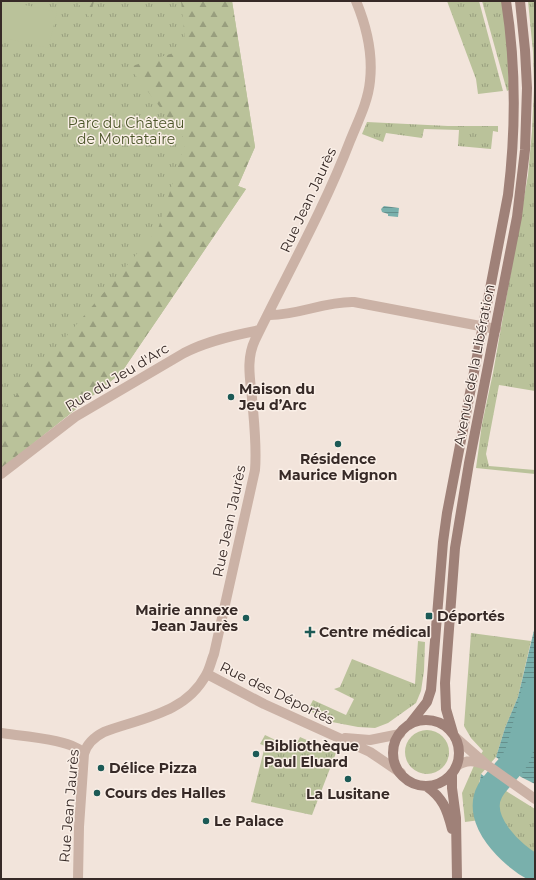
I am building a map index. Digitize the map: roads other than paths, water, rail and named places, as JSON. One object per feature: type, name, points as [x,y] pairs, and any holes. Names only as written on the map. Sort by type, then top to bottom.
[{"type":"main road","name":"Avenue de la Libération","points":[[409,725],[427,702],[431,690],[443,542],[447,513],[508,195],[514,101],[512,52],[506,1]]},
{"type":"main road","name":"Avenue de la Libération","points":[[454,735],[446,710],[445,683],[455,548],[469,463],[520,200],[525,150],[525,50],[520,1]]},
{"type":"main road","points":[[514,101],[526,100]]},
{"type":"main road","points":[[454,770],[442,782],[434,785],[426,786],[413,783],[405,778],[396,765],[394,756],[394,747],[400,734],[409,725],[422,720],[442,724],[454,735],[459,751],[454,770],[452,788],[456,818],[457,879]]},
{"type":"main road","points":[[426,786],[436,793],[445,807],[452,828],[456,848]]},
{"type":"street","name":"Rue Jean Jaurès","points":[[78,879],[79,827],[84,754],[88,743],[99,734],[154,716],[176,706],[190,696],[207,674],[214,654],[255,470],[256,440],[249,360],[252,346],[339,170],[367,95],[370,79],[370,55],[364,22],[356,1]]},
{"type":"street","points":[[268,315],[285,314],[340,302],[354,302],[496,329]]},
{"type":"street","name":"Rue du Jeu d'Arc","points":[[1,474],[75,417],[184,353],[215,341],[260,330]]},
{"type":"street","name":"Rue des Déportés","points":[[207,674],[264,704],[370,752],[401,773]]},
{"type":"street","points":[[1,733],[66,743],[77,747],[84,754]]},
{"type":"street","name":"Rue des Déportés","points":[[335,736],[370,740],[400,734]]},
{"type":"street","points":[[454,735],[512,784],[535,799]]},
{"type":"street","points":[[454,770],[464,762],[471,761],[488,765]]},
{"type":"water","points":[[384,206],[399,208],[398,217],[388,216],[388,214],[382,212],[381,209]]},
{"type":"water","points":[[535,626],[535,784],[521,777],[496,757],[505,728],[518,697]]},
{"type":"water","points":[[481,774],[503,789],[494,805],[495,812],[498,820],[509,837],[535,863],[535,879],[500,854],[486,834],[480,815],[479,805],[479,784]]},
{"type":"waterway","points":[[535,692],[523,739],[516,759],[493,786],[486,802],[487,814],[491,825],[498,836],[516,855],[535,868]]},
{"type":"place","name":"Maison du Jeu d’Arc","points":[[231,397]]},
{"type":"place","name":"Résidence Maurice Mignon","points":[[338,444]]},
{"type":"place","name":"Déportés","points":[[429,616]]},
{"type":"place","name":"Mairie annexe Jean Jaurès","points":[[246,618]]},
{"type":"place","name":"Centre médical","points":[[310,632]]},
{"type":"place","name":"Bibliothèque Paul Eluard","points":[[256,754]]},
{"type":"place","name":"Délice Pizza","points":[[101,768]]},
{"type":"place","name":"La Lusitane","points":[[348,779]]},
{"type":"place","name":"Cours des Halles","points":[[97,793]]},
{"type":"place","name":"Le Palace","points":[[206,821]]},
{"type":"park label","name":"Parc du Château de Montataire","points":[[126,132]]}]
